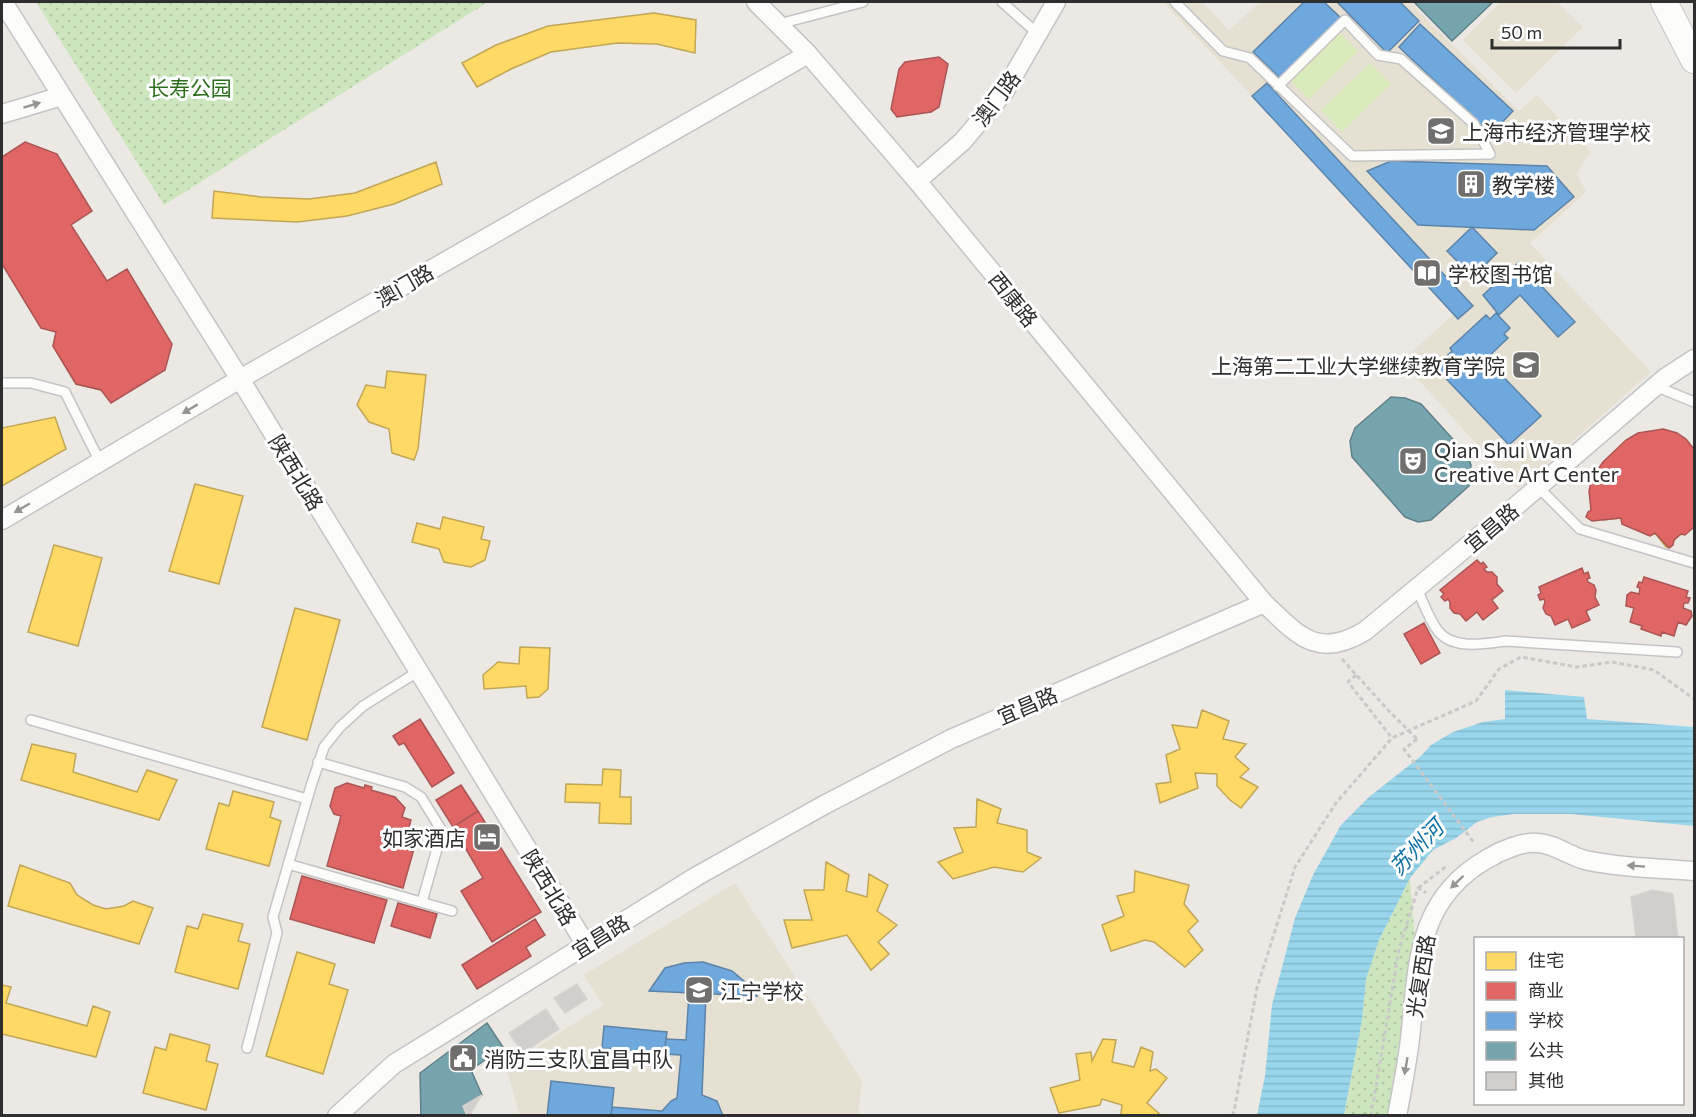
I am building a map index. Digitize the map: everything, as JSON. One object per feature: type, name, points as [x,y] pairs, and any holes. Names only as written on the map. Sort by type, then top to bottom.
[{"type":"main road","points":[[1664,2],[1695,60]]},
{"type":"street","name":"陕西北路","points":[[3,2],[240,379],[586,945]]},
{"type":"street","name":"西康路","points":[[756,2],[808,54],[917,181],[1264,603]]},
{"type":"street","name":"澳门路","points":[[917,181],[942,161],[985,116],[1004,92],[1056,2]]},
{"type":"street","name":"澳门路","points":[[2,520],[240,379],[808,54]]},
{"type":"street","points":[[2,114],[62,96]]},
{"type":"street","name":"宜昌路","points":[[1329,645],[1349,641],[1365,631],[1655,387],[1695,359]]},
{"type":"street","points":[[1264,603],[1294,632],[1312,642],[1329,645]]},
{"type":"street","name":"宜昌路","points":[[338,1116],[394,1064],[707,870],[824,805],[951,739],[1264,603]]},
{"type":"street","name":"光复西路","points":[[1397,1116],[1422,944],[1439,903],[1453,884],[1476,865],[1502,850],[1537,842],[1582,859],[1603,864],[1695,871]]},
{"type":"lane","points":[[779,24],[863,2]]},
{"type":"lane","points":[[1002,2],[1038,34]]},
{"type":"lane","points":[[1175,2],[1222,51],[1250,58],[1278,86],[1352,156],[1490,154],[1474,124],[1401,59],[1378,55],[1345,20],[1278,86]]},
{"type":"lane","points":[[2,383],[31,383],[66,393],[100,462]]},
{"type":"lane","points":[[1655,387],[1695,402]]},
{"type":"lane","points":[[1538,487],[1580,529],[1695,563]]},
{"type":"lane","points":[[1417,589],[1438,631],[1448,639],[1467,644],[1483,645],[1505,640],[1677,652]]},
{"type":"lane","points":[[247,1048],[277,933],[273,916],[324,747],[339,727],[363,706],[419,671]]},
{"type":"lane","points":[[31,720],[307,799]]},
{"type":"lane","points":[[318,762],[405,787],[421,797],[442,831],[422,902]]},
{"type":"lane","points":[[288,864],[452,911]]},
{"type":"path","points":[[1329,645],[1417,739],[1404,749],[1475,844]]},
{"type":"path","points":[[1233,1116],[1257,988],[1295,867],[1336,803],[1392,738],[1476,701],[1499,669],[1521,657],[1577,667],[1612,662],[1654,670],[1695,699]]},
{"type":"path","points":[[1356,675],[1348,682],[1392,738]]},
{"type":"path","points":[[1371,1116],[1399,949],[1419,888],[1439,903]]},
{"type":"shaded area","name":"上海市经济管理学校","points":[[1163,2],[1202,2],[1229,30],[1260,2],[1410,2],[1519,111],[1537,95],[1591,152],[1577,173],[1586,192],[1530,243],[1651,372],[1518,489],[1411,372],[1406,357],[1454,314],[1459,319],[1473,306],[1267,83],[1252,96]]},
{"type":"shaded area","points":[[1501,2],[1557,2],[1583,27],[1516,93],[1463,40]]},
{"type":"shaded area","name":"江宁学校","points":[[735,883],[862,1081],[858,1115],[520,1116],[506,1067],[603,1005],[584,975]]},
{"type":"green space","name":"长寿公园","points":[[36,2],[488,2],[164,205]]},
{"type":"green space","points":[[1337,30],[1358,51],[1309,99],[1288,78]]},
{"type":"green space","points":[[1370,63],[1391,84],[1342,132],[1321,110]]},
{"type":"green space","points":[[1410,878],[1417,965],[1390,1115],[1344,1116],[1362,1020],[1366,979],[1379,940]]},
{"type":"water","name":"苏州河","points":[[1505,690],[1584,697],[1587,719],[1694,727],[1694,826],[1571,814],[1514,814],[1477,822],[1456,838],[1433,850],[1410,878],[1379,940],[1366,979],[1362,1020],[1344,1115],[1257,1115],[1265,1076],[1272,1005],[1295,918],[1313,875],[1341,825],[1369,797],[1421,756],[1431,745],[1453,732],[1483,722],[1505,719]]},
{"type":"building: 住宅","points":[[654,13],[696,20],[695,53],[657,44],[617,43],[551,52],[477,87],[462,63],[496,45],[548,26]]},
{"type":"building: 住宅","points":[[436,162],[442,184],[394,204],[347,216],[297,222],[212,218],[214,191],[261,197],[309,199],[355,193]]},
{"type":"building: 住宅","points":[[2,183],[27,222],[21,246],[2,258]]},
{"type":"building: 住宅","points":[[97,299],[121,305],[145,342],[139,367],[101,390],[76,384],[53,346],[59,322]]},
{"type":"building: 住宅","points":[[387,371],[426,375],[418,449],[414,460],[392,453],[389,429],[369,422],[357,405],[366,385],[385,388]]},
{"type":"building: 住宅","points":[[55,417],[66,449],[2,486],[2,428]]},
{"type":"building: 住宅","points":[[1642,458],[1649,462],[1655,460],[1657,465],[1668,470],[1674,468],[1676,473],[1685,478],[1675,499],[1675,508],[1681,515],[1678,519],[1687,529],[1674,540],[1671,547],[1666,547],[1655,533],[1650,536],[1622,524],[1621,518],[1603,520],[1599,517],[1602,510],[1601,493],[1614,492],[1615,487],[1625,486],[1631,481],[1638,460]]},
{"type":"building: 住宅","points":[[195,484],[243,496],[219,584],[169,571]]},
{"type":"building: 住宅","points":[[443,517],[484,527],[481,539],[490,541],[485,560],[471,567],[444,562],[439,549],[412,542],[417,523],[440,529]]},
{"type":"building: 住宅","points":[[54,545],[102,558],[78,646],[28,632]]},
{"type":"building: 住宅","points":[[295,608],[340,620],[307,740],[262,727]]},
{"type":"building: 住宅","points":[[520,647],[550,648],[548,689],[539,697],[527,698],[526,686],[484,689],[483,675],[498,662],[519,664]]},
{"type":"building: 住宅","points":[[1202,710],[1229,721],[1223,739],[1246,744],[1235,757],[1249,769],[1240,777],[1258,787],[1241,808],[1217,786],[1217,774],[1195,773],[1198,788],[1160,803],[1156,784],[1171,782],[1166,755],[1180,749],[1172,725],[1197,728]]},
{"type":"building: 住宅","points":[[32,744],[76,754],[73,772],[137,792],[147,770],[177,780],[159,820],[21,780]]},
{"type":"building: 住宅","points":[[603,769],[621,770],[620,797],[631,797],[631,824],[599,823],[600,803],[565,802],[566,784],[602,785]]},
{"type":"building: 住宅","points":[[233,791],[274,802],[270,817],[281,821],[269,866],[206,849],[219,803],[229,806]]},
{"type":"building: 住宅","points":[[977,799],[1001,809],[997,823],[1027,830],[1027,852],[1041,858],[1023,872],[994,867],[953,879],[938,862],[963,852],[954,828],[976,827]]},
{"type":"building: 住宅","points":[[826,862],[849,875],[846,891],[867,897],[869,874],[888,885],[877,911],[897,925],[878,942],[889,954],[871,970],[847,935],[792,948],[784,920],[812,920],[804,890],[824,890]]},
{"type":"building: 住宅","points":[[20,865],[70,883],[77,895],[93,905],[106,909],[124,906],[133,901],[153,908],[139,944],[8,906]]},
{"type":"building: 住宅","points":[[1135,871],[1189,885],[1184,904],[1198,921],[1188,931],[1203,950],[1185,967],[1154,942],[1145,940],[1111,951],[1102,925],[1124,916],[1117,896],[1134,892]]},
{"type":"building: 住宅","points":[[203,914],[243,924],[238,941],[250,944],[238,989],[175,972],[187,926],[198,929]]},
{"type":"building: 住宅","points":[[297,952],[335,964],[329,984],[348,990],[323,1074],[266,1056]]},
{"type":"building: 住宅","points":[[2,985],[11,987],[6,1003],[87,1026],[93,1006],[110,1012],[96,1057],[2,1034]]},
{"type":"building: 住宅","points":[[170,1034],[210,1045],[206,1061],[218,1064],[206,1110],[143,1093],[155,1047],[166,1050]]},
{"type":"building: 住宅","points":[[1103,1039],[1116,1040],[1112,1062],[1134,1067],[1141,1047],[1153,1052],[1150,1071],[1156,1069],[1167,1078],[1147,1103],[1162,1116],[1123,1116],[1121,1114],[1122,1105],[1102,1099],[1100,1105],[1059,1113],[1050,1088],[1080,1080],[1076,1054],[1091,1052],[1092,1061]]},
{"type":"building: 商业","points":[[939,57],[948,64],[939,107],[931,112],[897,117],[891,109],[899,69],[905,62]]},
{"type":"building: 商业","points":[[25,142],[57,154],[92,211],[71,225],[107,281],[127,269],[172,344],[165,370],[111,403],[101,390],[76,384],[53,346],[56,332],[41,328],[2,264],[2,157]]},
{"type":"building: 商业","points":[[1663,429],[1677,433],[1694,449],[1694,527],[1685,535],[1681,534],[1669,548],[1655,533],[1650,536],[1622,524],[1621,518],[1592,521],[1586,517],[1591,510],[1589,491],[1592,478],[1603,462],[1626,440],[1638,433]]},
{"type":"building: 商业","points":[[1477,560],[1481,564],[1483,562],[1487,567],[1484,569],[1487,572],[1492,572],[1497,577],[1497,584],[1503,591],[1492,600],[1498,608],[1483,620],[1477,612],[1466,621],[1460,614],[1454,613],[1448,599],[1445,601],[1441,597],[1444,594],[1440,590]]},
{"type":"building: 商业","points":[[1582,568],[1584,574],[1588,572],[1590,578],[1587,579],[1588,582],[1594,585],[1595,597],[1599,605],[1586,611],[1590,620],[1572,628],[1568,619],[1555,625],[1551,616],[1546,614],[1543,608],[1545,602],[1544,599],[1540,600],[1538,595],[1541,593],[1539,587]]},
{"type":"building: 商业","points":[[1644,577],[1688,591],[1686,597],[1690,598],[1688,603],[1684,603],[1683,608],[1691,611],[1692,616],[1686,625],[1678,622],[1674,636],[1662,632],[1661,636],[1641,629],[1642,626],[1630,622],[1634,608],[1626,606],[1627,595],[1631,592],[1639,594],[1640,588],[1637,587],[1639,582],[1642,583]]},
{"type":"building: 商业","points":[[1424,623],[1440,653],[1421,664],[1404,634]]},
{"type":"building: 商业","points":[[420,719],[454,773],[432,787],[404,743],[399,745],[393,736]]},
{"type":"building: 商业","points":[[347,783],[364,788],[365,785],[372,787],[371,790],[395,797],[405,808],[402,817],[411,820],[407,835],[417,838],[403,888],[327,866],[341,816],[334,814],[330,806],[335,788]]},
{"type":"building: 商业","points":[[461,785],[478,811],[453,827],[436,800]]},
{"type":"building: 商业","points":[[478,811],[541,912],[492,942],[461,891],[483,878],[453,827]]},
{"type":"building: 商业","points":[[302,876],[387,900],[374,943],[290,919]]},
{"type":"building: 商业","points":[[398,903],[437,914],[430,938],[391,926]]},
{"type":"building: 商业","points":[[535,919],[545,935],[526,947],[531,956],[477,989],[462,965]]},
{"type":"building: 学校","points":[[1304,2],[1324,2],[1341,18],[1280,78],[1253,52]]},
{"type":"building: 学校","points":[[1337,2],[1400,2],[1419,21],[1387,53]]},
{"type":"building: 学校","points":[[1420,24],[1513,111],[1491,134],[1399,47]]},
{"type":"building: 学校","points":[[1267,83],[1473,306],[1458,319],[1252,96]]},
{"type":"building: 学校","name":"教学楼","points":[[1391,161],[1547,166],[1574,197],[1534,230],[1418,225],[1367,171]]},
{"type":"building: 学校","points":[[1472,227],[1497,253],[1473,277],[1447,251]]},
{"type":"building: 学校","points":[[1519,262],[1575,322],[1558,337],[1520,295],[1499,315],[1483,295]]},
{"type":"building: 学校","points":[[1496,313],[1510,328],[1504,334],[1508,338],[1486,359],[1541,416],[1509,445],[1435,367],[1452,351],[1450,348],[1486,315],[1490,319]]},
{"type":"building: 学校","points":[[703,962],[732,971],[750,986],[757,996],[649,991],[665,968],[684,963]]},
{"type":"building: 学校","points":[[689,993],[706,994],[702,1095],[717,1101],[723,1116],[611,1116],[612,1107],[662,1111],[677,1098],[681,1055],[664,1054],[666,1039],[686,1040]]},
{"type":"building: 学校","points":[[604,1026],[667,1032],[664,1054],[602,1048]]},
{"type":"building: 学校","points":[[551,1081],[614,1088],[611,1116],[547,1116]]},
{"type":"building: 公共","points":[[1414,2],[1493,2],[1452,41]]},
{"type":"building: 公共","name":"Qian Shui Wan Creative Art Center","points":[[1391,397],[1405,398],[1421,404],[1468,456],[1471,465],[1469,486],[1431,520],[1418,522],[1405,517],[1352,457],[1350,441],[1355,428]]},
{"type":"building: 公共","name":"消防三支队宜昌中队","points":[[487,1023],[503,1047],[471,1070],[482,1095],[463,1106],[467,1116],[421,1116],[420,1073]]},
{"type":"building: 其他","points":[[1652,890],[1673,894],[1678,937],[1636,937],[1631,897]]},
{"type":"building: 其他","points":[[577,984],[587,999],[565,1013],[554,998]]},
{"type":"building: 其他","points":[[546,1009],[559,1029],[523,1053],[509,1033]]},
{"type":"building: 其他","name":"消防三支队宜昌中队","points":[[482,1095],[469,1116],[467,1116],[463,1106]]},
{"type":"place","name":"上海市经济管理学校","points":[[1441,131]]},
{"type":"place","name":"教学楼","points":[[1471,184]]},
{"type":"place","name":"学校图书馆","points":[[1427,273]]},
{"type":"place","name":"上海第二工业大学继续教育学院","points":[[1526,365]]},
{"type":"place","name":"Qian Shui Wan Creative Art Center","points":[[1413,461]]},
{"type":"place","name":"如家酒店","points":[[487,837]]},
{"type":"place","name":"江宁学校","points":[[699,990]]},
{"type":"place","name":"消防三支队宜昌中队","points":[[463,1058]]}]
